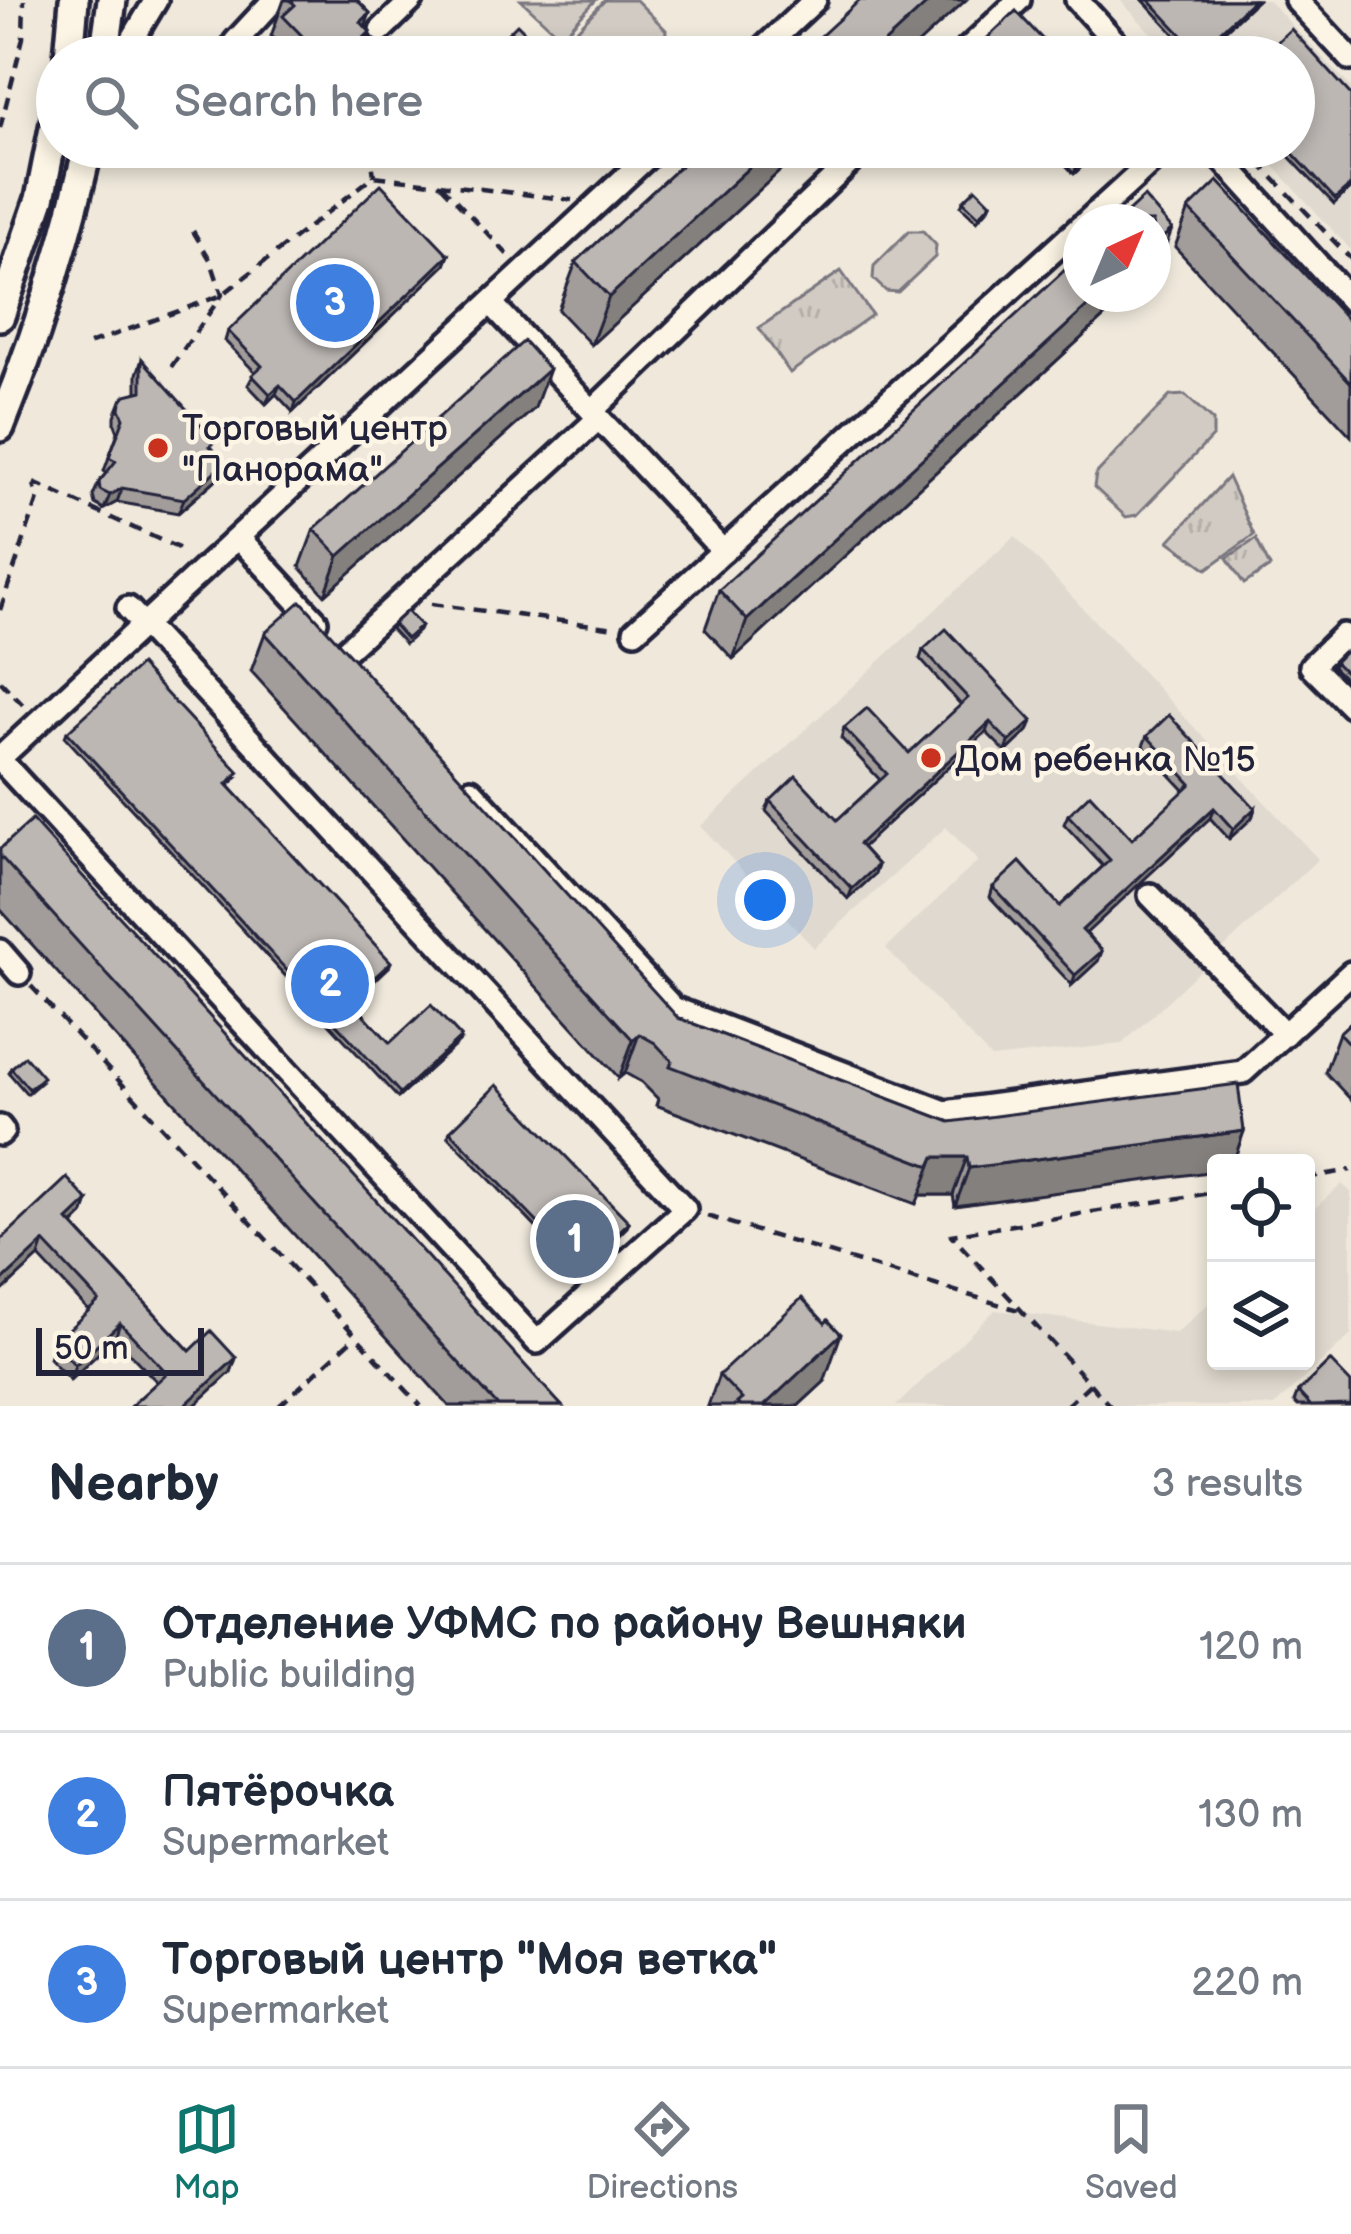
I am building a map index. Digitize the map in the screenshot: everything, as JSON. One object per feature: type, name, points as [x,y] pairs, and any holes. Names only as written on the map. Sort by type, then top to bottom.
[{"type":"main road","points":[[71,36],[74,0]]},
{"type":"main road","points":[[107,36],[112,0]]},
{"type":"main road","points":[[0,316],[46,168]]},
{"type":"main road","points":[[0,427],[44,309],[83,168]]},
{"type":"street","points":[[134,36],[155,0]]},
{"type":"street","points":[[240,36],[274,0]]},
{"type":"street","points":[[381,30],[412,0]]},
{"type":"street","points":[[776,36],[815,0]]},
{"type":"street","points":[[981,36],[1019,0]]},
{"type":"street","points":[[1077,0],[1110,36]]},
{"type":"street","points":[[1296,0],[1351,59]]},
{"type":"street","points":[[128,608],[144,626],[685,1209],[537,1342],[0,759],[40,723],[144,626],[239,538],[635,168]]},
{"type":"street","points":[[239,538],[352,661],[401,600],[845,168]]},
{"type":"street","points":[[1105,204],[1145,168]]},
{"type":"street","points":[[1229,168],[1351,301]]},
{"type":"street","points":[[635,631],[1063,242]]},
{"type":"street","points":[[491,303],[723,551]]},
{"type":"street","points":[[1351,643],[1343,635],[1311,666],[1351,706]]},
{"type":"street","points":[[454,771],[673,1008],[945,1112],[1243,1072],[1351,973]]},
{"type":"street","points":[[1150,895],[1285,1034]]},
{"type":"street","points":[[0,951],[19,974]]},
{"type":"path","points":[[0,128],[22,38],[24,0]]},
{"type":"path","points":[[373,168],[374,176]]},
{"type":"path","points":[[1264,168],[1351,259]]},
{"type":"path","points":[[171,367],[222,295],[374,176],[599,202]]},
{"type":"path","points":[[441,185],[524,272]]},
{"type":"path","points":[[193,231],[211,261],[222,295]]},
{"type":"path","points":[[88,344],[222,295]]},
{"type":"path","points":[[0,610],[38,500],[34,483],[212,563]]},
{"type":"path","points":[[401,600],[635,631]]},
{"type":"path","points":[[0,681],[40,723]]},
{"type":"path","points":[[19,974],[421,1406]]},
{"type":"path","points":[[1315,1177],[1351,1171]]},
{"type":"path","points":[[1110,1406],[952,1235],[1207,1193]]},
{"type":"path","points":[[685,1209],[1023,1312]]},
{"type":"path","points":[[279,1406],[355,1337]]},
{"type":"path","points":[[1066,1406],[1090,1384]]},
{"type":"shaded area","points":[[1120,0],[1268,0],[1302,36],[1153,36]]},
{"type":"shaded area","points":[[1315,49],[1351,87],[1351,250],[1275,168],[1315,168]]},
{"type":"shaded area","points":[[1015,536],[1318,859],[1122,1044],[991,1058],[886,948],[978,861],[946,827],[814,948],[701,826]]},
{"type":"shaded area","points":[[1342,1184],[1351,1192],[1351,1335],[1315,1368],[1315,1262],[1315,1208]]},
{"type":"shaded area","points":[[1207,1305],[1207,1370],[1313,1370],[1274,1406],[896,1406],[995,1310],[1176,1333]]},
{"type":"green space","points":[[521,0],[596,0],[560,36]]},
{"type":"green space","points":[[605,0],[636,0],[666,30],[666,36],[571,36]]},
{"type":"green space","points":[[909,231],[923,231],[936,245],[935,257],[898,292],[886,291],[873,279],[874,266]]},
{"type":"green space","points":[[841,271],[872,315],[790,373],[759,328]]},
{"type":"green space","points":[[1185,395],[1213,421],[1213,436],[1137,515],[1126,517],[1094,487],[1096,474],[1170,396]]},
{"type":"green space","points":[[1228,477],[1254,535],[1207,569],[1169,541]]},
{"type":"green space","points":[[1256,539],[1270,567],[1244,584],[1227,558]]},
{"type":"building","points":[[290,0],[357,0],[370,13],[361,22],[370,32],[366,36],[302,36],[283,16],[295,5]]},
{"type":"building","points":[[860,0],[931,0],[892,36],[821,36]]},
{"type":"building","points":[[1149,0],[1253,0],[1215,36],[1183,36]]},
{"type":"building","points":[[1016,11],[1039,36],[990,36]]},
{"type":"building","points":[[517,24],[529,36],[505,36]]},
{"type":"building","points":[[1315,55],[1351,95],[1351,185],[1335,199],[1306,168],[1315,168]]},
{"type":"building","points":[[678,168],[748,168],[609,297],[576,262]]},
{"type":"building","points":[[1218,181],[1351,324],[1351,383],[1189,209]]},
{"type":"building","points":[[381,184],[449,255],[296,402],[280,385],[270,394],[252,375],[262,366],[228,331]]},
{"type":"building","points":[[976,188],[991,203],[979,216],[963,201]]},
{"type":"building","points":[[1063,272],[1063,312],[1081,312],[747,620],[719,590]]},
{"type":"building","points":[[524,341],[549,369],[339,556],[314,529]]},
{"type":"building","name":"Торговый центр \"Панорама\"","points":[[142,359],[215,441],[210,446],[224,463],[184,499],[122,488],[110,495],[100,490],[99,482],[116,461],[109,457],[124,418],[121,401],[142,391]]},
{"type":"building","points":[[301,601],[678,1018],[950,1122],[1238,1084],[1244,1131],[969,1168],[967,1157],[934,1157],[930,1166],[670,1066],[672,1061],[655,1043],[639,1034],[633,1040],[265,633]]},
{"type":"building","points":[[407,611],[421,626],[406,639],[393,624]]},
{"type":"building","points":[[946,629],[1032,721],[1009,742],[990,722],[859,844],[878,865],[852,889],[770,801],[796,776],[837,820],[887,774],[844,728],[867,708],[909,753],[968,698],[923,650]]},
{"type":"building","points":[[1346,651],[1351,656],[1348,675],[1335,662]]},
{"type":"building","points":[[140,665],[239,772],[227,784],[391,962],[350,1000],[390,1043],[431,1005],[461,1037],[400,1093],[67,732]]},
{"type":"building","points":[[1169,715],[1255,808],[1233,829],[1214,808],[1082,930],[1102,951],[1075,975],[993,887],[1020,862],[1060,906],[1110,860],[1068,815],[1090,794],[1132,839],[1191,784],[1147,736]]},
{"type":"building","points":[[32,820],[562,1406],[498,1406],[0,856],[0,849]]},
{"type":"building","points":[[1351,1022],[1351,1046],[1339,1033]]},
{"type":"building","points":[[25,1056],[43,1077],[29,1089],[11,1068]]},
{"type":"building","points":[[497,1085],[629,1222],[581,1268],[450,1131]]},
{"type":"building","points":[[67,1178],[88,1201],[68,1220],[190,1351],[211,1331],[236,1358],[184,1406],[131,1406],[167,1373],[120,1323],[75,1365],[54,1343],[99,1301],[44,1242],[0,1283],[0,1241]]},
{"type":"building","points":[[802,1298],[841,1334],[764,1406],[740,1406],[737,1403],[742,1399],[719,1375]]},
{"type":"building","points":[[1330,1361],[1351,1383],[1351,1405],[1311,1406],[1298,1392]]},
{"type":"place","name":"Торговый центр \"Моя ветка\"","points":[[335,303]]},
{"type":"place","name":"Торговый центр \"Панорама\"","points":[[158,448]]},
{"type":"place","name":"Дом ребенка №15","points":[[931,758]]},
{"type":"place","name":"Пятёрочка","points":[[330,984]]},
{"type":"place","name":"Отделение УФМС по району Вешняки","points":[[575,1239]]}]
